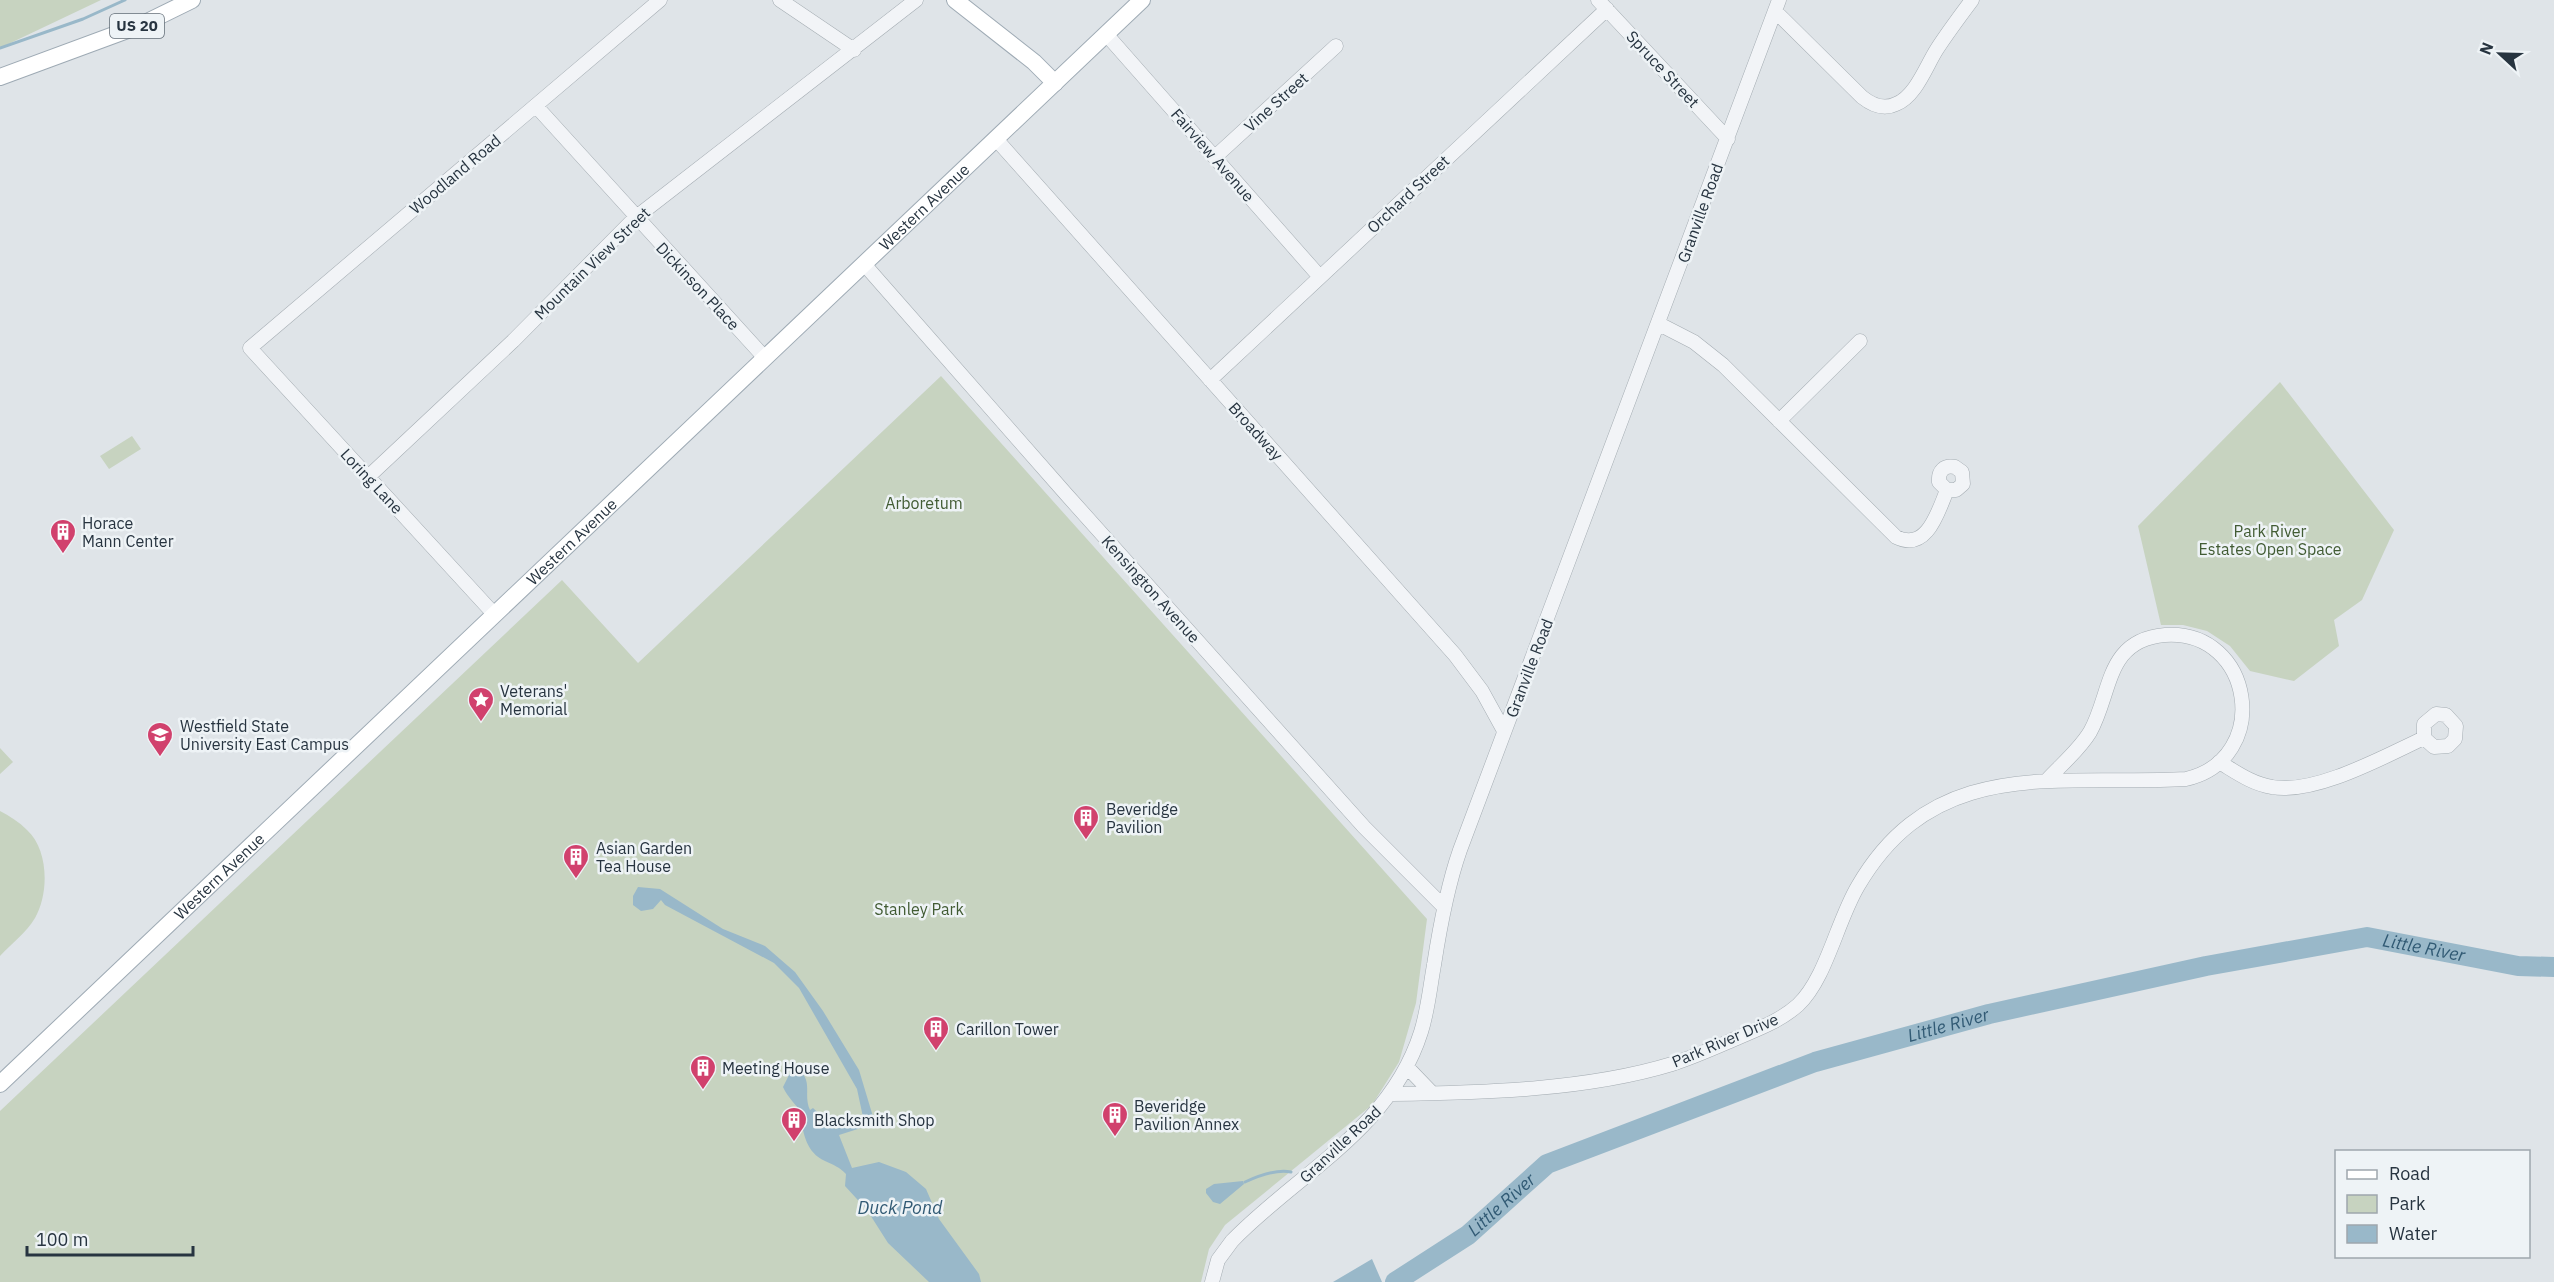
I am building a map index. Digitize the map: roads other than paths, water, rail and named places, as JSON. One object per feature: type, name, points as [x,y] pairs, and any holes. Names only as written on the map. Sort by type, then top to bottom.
[{"type":"main road","name":"US 20","points":[[0,77],[141,25],[192,0]]},
{"type":"main road","points":[[955,0],[1034,62],[1055,83]]},
{"type":"main road","name":"Western Avenue","points":[[0,1084],[1142,0]]},
{"type":"street","name":"Woodland Road","points":[[250,348],[660,0]]},
{"type":"street","points":[[780,0],[854,50]]},
{"type":"street","name":"Mountain View Street","points":[[368,477],[513,341],[635,218],[916,0]]},
{"type":"street","points":[[1777,6],[1862,97],[1875,105],[1890,106],[1897,104],[1910,94],[1949,31],[1972,0]]},
{"type":"street","name":"Spruce Street","points":[[1602,4],[1728,139]]},
{"type":"street","name":"Orchard Street","points":[[1210,380],[1320,277],[1602,4]]},
{"type":"street","name":"Granville Road","points":[[1212,1282],[1218,1260],[1232,1241],[1341,1148],[1392,1094],[1407,1067],[1426,1014],[1451,877],[1777,6]]},
{"type":"street","name":"Fairview Avenue","points":[[1106,34],[1320,277]]},
{"type":"street","name":"Vine Street","points":[[1215,158],[1336,46]]},
{"type":"street","name":"Dickinson Place","points":[[536,106],[635,218],[765,358]]},
{"type":"street","name":"Broadway","points":[[996,139],[1455,655],[1482,691],[1504,731]]},
{"type":"street","name":"Kensington Avenue","points":[[864,264],[1364,827],[1444,908]]},
{"type":"street","points":[[1659,324],[1680,333],[1703,349],[1779,421],[1883,526],[1900,539],[1914,540],[1926,533],[1934,522],[1947,490]]},
{"type":"street","points":[[1779,421],[1860,341]]},
{"type":"street","name":"Loring Lane","points":[[250,348],[494,614]]},
{"type":"street","name":"Park River Drive","points":[[1392,1094],[1569,1084],[1648,1070],[1701,1053],[1773,1022],[1797,1005],[1813,987],[1839,923],[1857,887],[1881,853],[1902,832],[1928,812],[1964,795],[2003,785],[2048,779],[2186,779],[2200,775],[2219,762],[2236,740],[2243,721],[2244,704],[2237,681],[2225,659],[2214,648],[2195,639],[2164,635],[2141,642],[2122,656],[2109,676],[2089,733],[2082,744],[2048,779]]},
{"type":"street","points":[[2219,762],[2258,784],[2290,788],[2319,782],[2355,769],[2424,738]]},
{"type":"street","points":[[1407,1067],[1432,1093]]},
{"type":"water","name":"Duck Pond","points":[[638,887],[660,889],[723,929],[765,946],[795,972],[823,1011],[859,1070],[874,1120],[869,1128],[864,1127],[839,1135],[852,1168],[879,1162],[906,1172],[926,1189],[939,1219],[979,1274],[981,1282],[929,1282],[888,1243],[867,1210],[845,1186],[846,1174],[819,1157],[810,1148],[803,1130],[800,1116],[802,1114],[783,1087],[793,1067],[800,1071],[806,1081],[810,1110],[813,1108],[835,1129],[863,1117],[857,1089],[799,988],[774,963],[665,905],[661,900],[653,909],[641,911],[633,905],[633,896]]},
{"type":"water","points":[[1243,1181],[1244,1184],[1220,1204],[1213,1202],[1206,1193],[1206,1189],[1214,1184]]},
{"type":"water","points":[[1372,1259],[1382,1282],[1333,1282]]},
{"type":"waterway","points":[[0,48],[83,19],[125,0]]},
{"type":"waterway","name":"Little River","points":[[1395,1282],[1468,1235],[1547,1164],[1815,1062],[1989,1014],[2206,966],[2367,937],[2518,966],[2554,967]]},
{"type":"waterway","points":[[1245,1182],[1274,1172],[1291,1172]]},
{"type":"place","name":"Horace Mann Center","points":[[63,555]]},
{"type":"place","name":"Veterans' Memorial","points":[[481,723]]},
{"type":"place","name":"Westfield State University East Campus","points":[[160,758]]},
{"type":"place","name":"Beveridge Pavilion","points":[[1086,841]]},
{"type":"place","name":"Asian Garden Tea House","points":[[576,880]]},
{"type":"place","name":"Carillon Tower","points":[[936,1052]]},
{"type":"place","name":"Meeting House","points":[[703,1091]]},
{"type":"place","name":"Beveridge Pavilion Annex","points":[[1115,1138]]},
{"type":"place","name":"Blacksmith Shop","points":[[794,1143]]},
{"type":"park label","name":"Arboretum","points":[[924,503]]},
{"type":"park label","name":"Park River Estates Open Space","points":[[2270,540]]},
{"type":"park label","name":"Stanley Park","points":[[919,909]]}]
